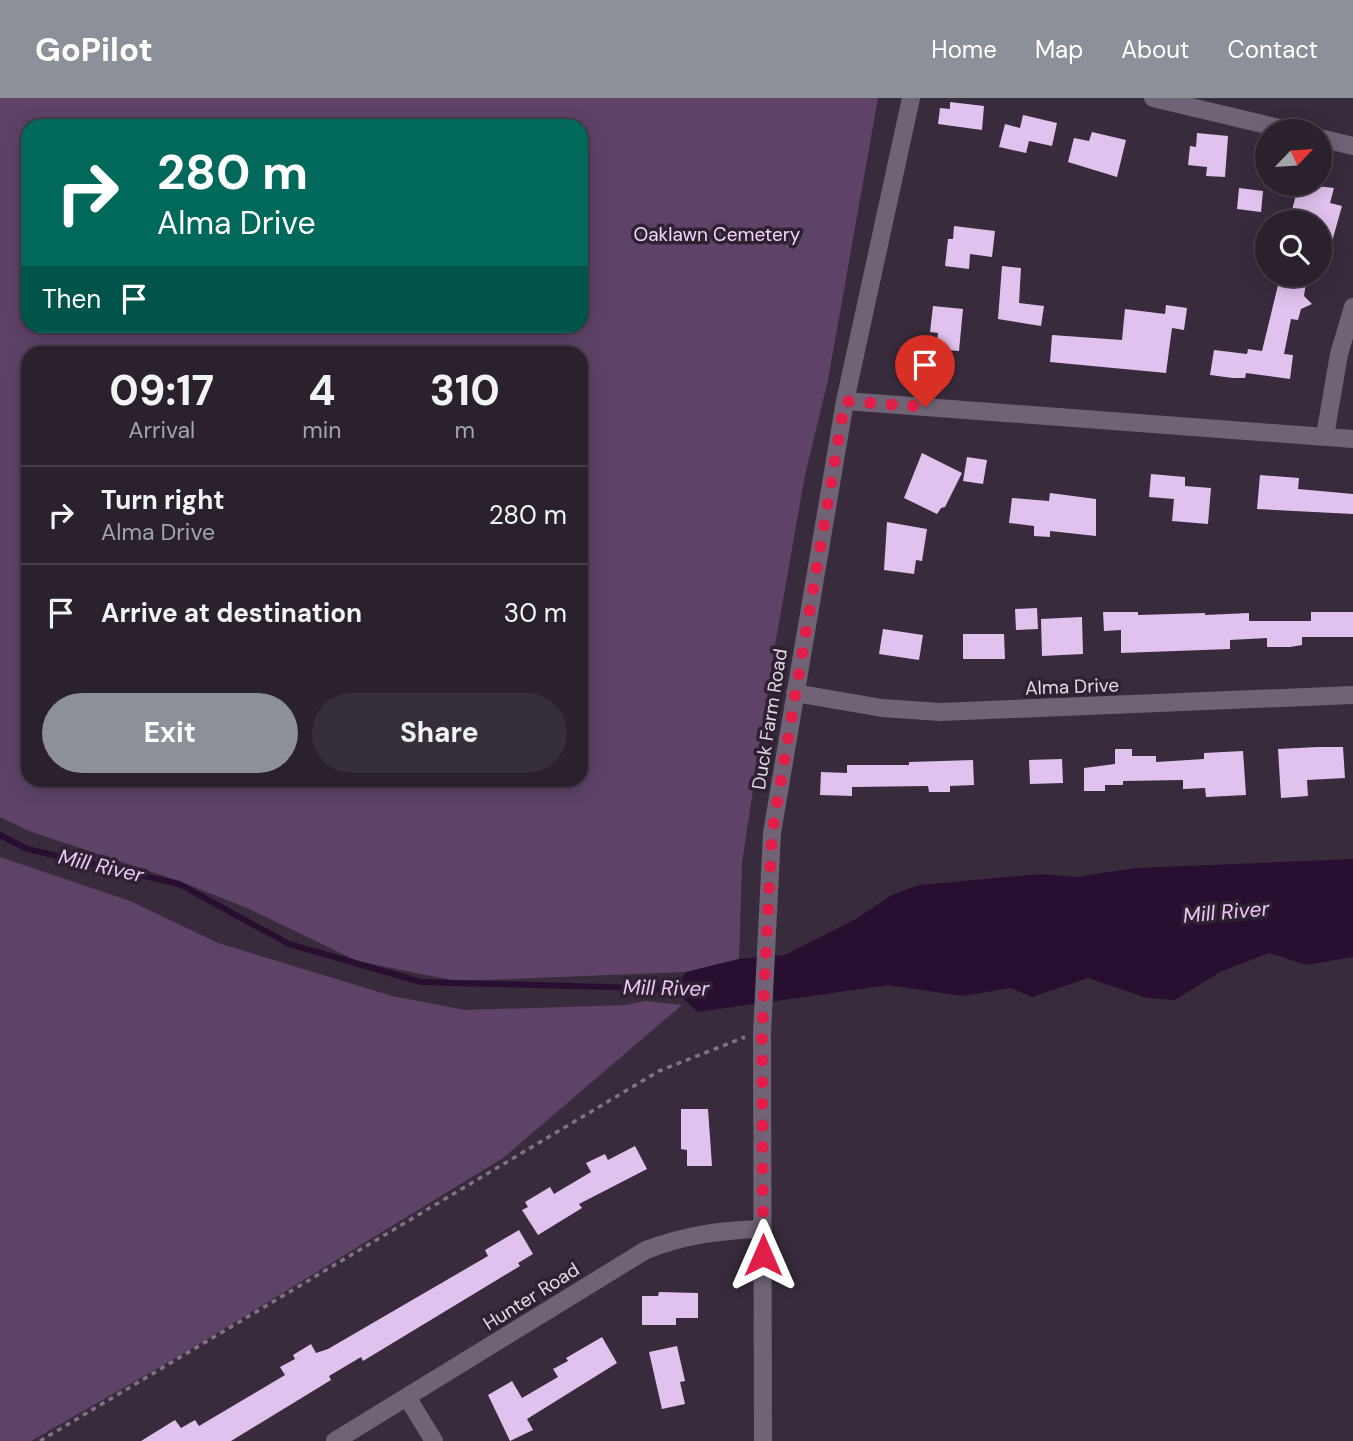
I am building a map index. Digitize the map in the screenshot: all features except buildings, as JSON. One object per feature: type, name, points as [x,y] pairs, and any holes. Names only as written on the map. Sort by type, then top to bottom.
[{"type":"street","name":"Duck Farm Road","points":[[763,1441],[763,1229],[754,1035],[766,925],[772,833],[845,401],[911,98]]},
{"type":"street","points":[[1153,98],[1255,122]]},
{"type":"street","points":[[1332,141],[1353,146]]},
{"type":"street","points":[[1325,436],[1339,354],[1353,307]]},
{"type":"street","points":[[845,401],[1353,439]]},
{"type":"street","name":"Alma Drive","points":[[794,692],[882,708],[940,712],[1353,695]]},
{"type":"street","name":"Hunter Road","points":[[335,1441],[646,1250],[678,1237],[708,1231],[763,1229]]},
{"type":"street","points":[[407,1397],[433,1441]]},
{"type":"path","points":[[40,1441],[659,1071],[754,1035]]},
{"type":"green space","name":"Oaklawn Cemetery","points":[[0,98],[878,98],[828,380],[805,475],[774,651],[742,863],[739,959],[686,972],[456,981],[357,961],[247,908],[179,881],[29,831],[0,817]]},
{"type":"green space","points":[[0,857],[130,901],[218,943],[392,996],[465,1010],[626,1005],[645,1001],[682,1005],[503,1158],[191,1349],[31,1441],[0,1441]]},
{"type":"water","points":[[1353,859],[1353,957],[1306,965],[1269,953],[1220,972],[1175,1000],[1147,998],[1088,978],[1032,997],[1011,988],[962,996],[888,985],[698,1012],[673,989],[686,972],[739,959],[785,955],[856,919],[892,895],[919,885],[1041,874],[1075,877],[1137,868]]},
{"type":"waterway","name":"Mill River","points":[[0,835],[27,849],[179,884],[289,944],[421,982],[679,989]]},
{"type":"route","points":[[763,1255],[762,1033],[767,888],[772,833],[845,401],[925,407]]}]
